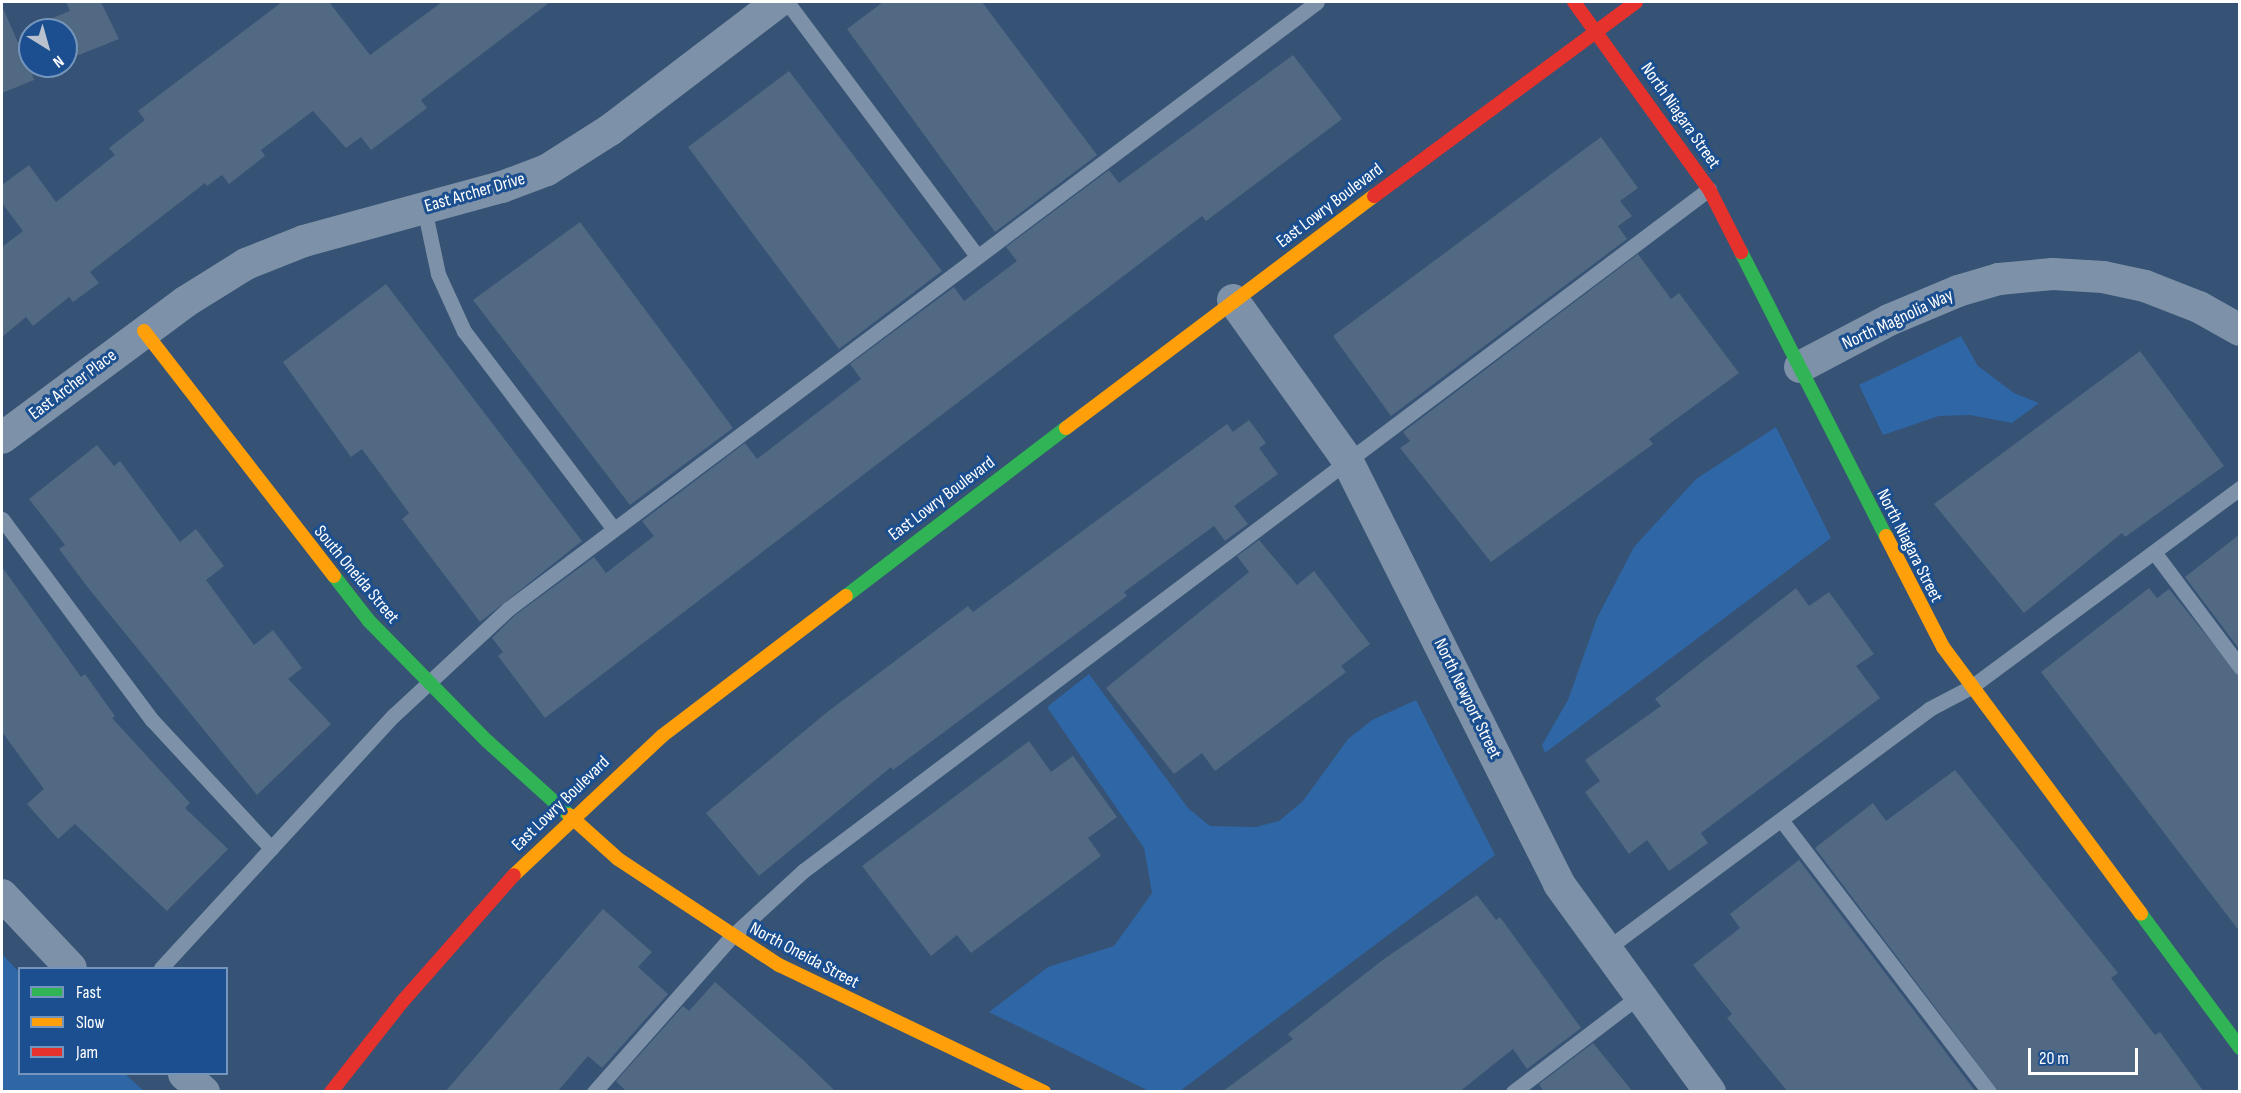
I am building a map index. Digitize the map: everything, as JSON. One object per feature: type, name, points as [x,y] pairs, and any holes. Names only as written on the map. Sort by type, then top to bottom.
[{"type":"street","name":"East Archer Drive","points":[[144,332],[246,264],[304,241],[424,208],[547,170],[610,130],[778,2]]},
{"type":"street","points":[[1574,2],[1596,31]]},
{"type":"street","name":"East Lowry Boulevard","points":[[330,1092],[444,952],[570,816],[662,736],[1233,300],[1636,2]]},
{"type":"street","name":"North Niagara Street","points":[[1596,31],[1709,189],[1911,591],[1971,687],[2240,1048]]},
{"type":"street","name":"North Magnolia Way","points":[[1800,367],[1889,320],[1958,291],[1999,279],[2053,274],[2103,277],[2145,286],[2199,307],[2240,330]]},
{"type":"street","name":"North Newport Street","points":[[1233,300],[1346,458],[1545,857],[1605,950],[1710,1092]]},
{"type":"street","name":"East Archer Place","points":[[2,438],[144,332]]},
{"type":"street","name":"South Oneida Street","points":[[144,332],[334,581],[428,684],[570,816]]},
{"type":"street","name":"North Oneida Street","points":[[570,816],[624,864],[731,937],[838,995],[1044,1092]]},
{"type":"street","points":[[2,895],[69,967]]},
{"type":"street","points":[[185,1075],[204,1092]]},
{"type":"lane","points":[[787,2],[977,256]]},
{"type":"lane","points":[[163,967],[271,848],[428,684],[508,609],[1317,2]]},
{"type":"lane","points":[[594,1092],[731,937],[803,871],[1346,458],[1709,189]]},
{"type":"lane","points":[[424,208],[438,274],[464,331],[613,528]]},
{"type":"lane","points":[[1605,950],[1929,709],[1971,687],[2240,488]]},
{"type":"lane","points":[[2,519],[152,720],[271,848]]},
{"type":"lane","points":[[2154,552],[2240,667]]},
{"type":"lane","points":[[1782,820],[1989,1092]]},
{"type":"lane","points":[[1513,1092],[1639,996]]},
{"type":"shaded area","points":[[1961,336],[1978,366],[2014,393],[2039,403],[2012,423],[1970,415],[1939,416],[1883,435],[1859,385]]},
{"type":"shaded area","points":[[1776,427],[1831,538],[1545,753],[1542,745],[1568,700],[1597,618],[1634,547],[1696,479]]},
{"type":"shaded area","points":[[1089,674],[1188,808],[1210,826],[1256,827],[1279,821],[1303,801],[1348,739],[1372,720],[1416,700],[1495,855],[1180,1091],[1149,1091],[989,1012],[1048,967],[1114,946],[1152,893],[1144,848],[1047,707]]},
{"type":"shaded area","points":[[2,954],[18,971],[18,1075],[126,1075],[144,1091],[2,1091]]},
{"type":"building","points":[[66,2],[101,2],[119,39],[78,55],[78,18],[52,18],[70,11]]},
{"type":"building","points":[[282,2],[329,2],[370,55],[442,2],[550,2],[421,100],[427,108],[371,150],[361,137],[346,148],[313,111],[261,150],[265,156],[229,184],[222,175],[207,186],[205,183],[90,272],[99,283],[73,302],[69,297],[33,326],[26,317],[2,337],[2,247],[23,231],[2,203],[2,185],[29,165],[56,202],[115,155],[109,148],[145,120],[138,111]]},
{"type":"building","points":[[883,2],[982,2],[1097,155],[995,232],[847,29]]},
{"type":"building","points":[[2,6],[18,43],[18,78],[33,78],[34,80],[2,93]]},
{"type":"building","points":[[1293,55],[1342,119],[1206,221],[1202,216],[545,718],[498,656],[503,652],[492,638],[514,616],[594,557],[606,573],[654,536],[642,521],[745,443],[757,459],[861,379],[850,364],[954,287],[964,301],[1017,261],[1006,247],[1109,170],[1119,183]]},
{"type":"building","points":[[789,71],[942,271],[839,349],[688,147]]},
{"type":"building","points":[[1601,137],[1638,188],[1620,201],[1632,216],[1618,226],[1627,239],[1391,416],[1333,336]]},
{"type":"building","points":[[580,222],[733,428],[630,505],[473,300]]},
{"type":"building","points":[[1638,254],[1671,299],[1679,293],[1739,373],[1649,439],[1653,444],[1491,562],[1400,448],[1410,441],[1403,432]]},
{"type":"building","points":[[386,284],[582,541],[480,622],[402,519],[409,513],[362,449],[351,457],[283,362]]},
{"type":"building","points":[[2140,351],[2224,466],[2125,537],[2122,533],[2024,613],[1934,504]]},
{"type":"building","points":[[1249,420],[1266,443],[1259,448],[1278,474],[1234,506],[1248,524],[1225,541],[1214,526],[1124,592],[1127,596],[893,770],[891,767],[759,876],[706,813],[826,713],[968,606],[973,612],[1227,424],[1233,432]]},
{"type":"building","points":[[97,445],[114,466],[120,461],[180,542],[196,529],[224,566],[206,580],[254,645],[273,630],[302,668],[288,679],[331,724],[257,795],[89,589],[59,549],[65,545],[29,499]]},
{"type":"building","points":[[2240,534],[2240,650],[2185,577]]},
{"type":"building","points":[[1259,540],[1297,585],[1314,571],[1370,644],[1341,666],[1346,672],[1215,771],[1202,753],[1174,774],[1106,688],[1249,572],[1237,556]]},
{"type":"building","points":[[2,567],[81,677],[85,674],[115,716],[112,718],[190,803],[185,808],[228,849],[167,911],[75,824],[58,839],[27,804],[44,789],[2,732]]},
{"type":"building","points":[[1796,588],[1809,606],[1829,592],[1874,654],[1856,666],[1880,698],[1701,833],[1708,843],[1669,871],[1647,840],[1629,854],[1585,792],[1600,781],[1585,760],[1661,706],[1655,699]]},
{"type":"building","points":[[2149,588],[2157,598],[2169,589],[2240,677],[2240,932],[2041,672]]},
{"type":"building","points":[[1029,741],[1051,772],[1073,756],[1117,817],[1088,838],[1101,856],[971,953],[957,935],[931,956],[862,866]]},
{"type":"building","points":[[1955,770],[2118,973],[2111,978],[2155,1035],[2160,1032],[2204,1092],[1999,1092],[1815,848],[1873,803],[1886,821]]},
{"type":"building","points":[[1799,860],[1976,1092],[1788,1092],[1727,1018],[1732,1014],[1693,965],[1740,928],[1730,914]]},
{"type":"building","points":[[1477,895],[1496,920],[1500,917],[1581,1028],[1527,1069],[1513,1049],[1459,1092],[1222,1092],[1293,1039],[1288,1034],[1384,959]]},
{"type":"building","points":[[603,909],[652,952],[638,967],[668,994],[602,1068],[588,1056],[557,1092],[445,1092]]},
{"type":"building","points":[[715,982],[836,1092],[627,1092],[616,1081],[683,1006],[689,1011]]},
{"type":"building","points":[[1593,1043],[1633,1092],[1544,1092],[1539,1084]]},
{"type":"traffic: fast","points":[[1741,252],[1886,536]]},
{"type":"traffic: fast","points":[[846,596],[1066,428]]},
{"type":"traffic: fast","points":[[334,576],[369,621],[487,741],[569,815]]},
{"type":"traffic: fast","points":[[2141,914],[2240,1048]]},
{"type":"traffic: slow","points":[[1066,428],[1374,196]]},
{"type":"traffic: slow","points":[[144,331],[334,576]]},
{"type":"traffic: slow","points":[[1886,536],[1943,647],[2141,914]]},
{"type":"traffic: slow","points":[[514,875],[662,736],[846,596]]},
{"type":"traffic: slow","points":[[569,815],[618,859],[779,965],[1044,1092]]},
{"type":"traffic: jam","points":[[1574,2],[1709,189],[1741,252]]},
{"type":"traffic: jam","points":[[1374,196],[1636,2]]},
{"type":"traffic: jam","points":[[331,1092],[402,1002],[514,875]]}]
